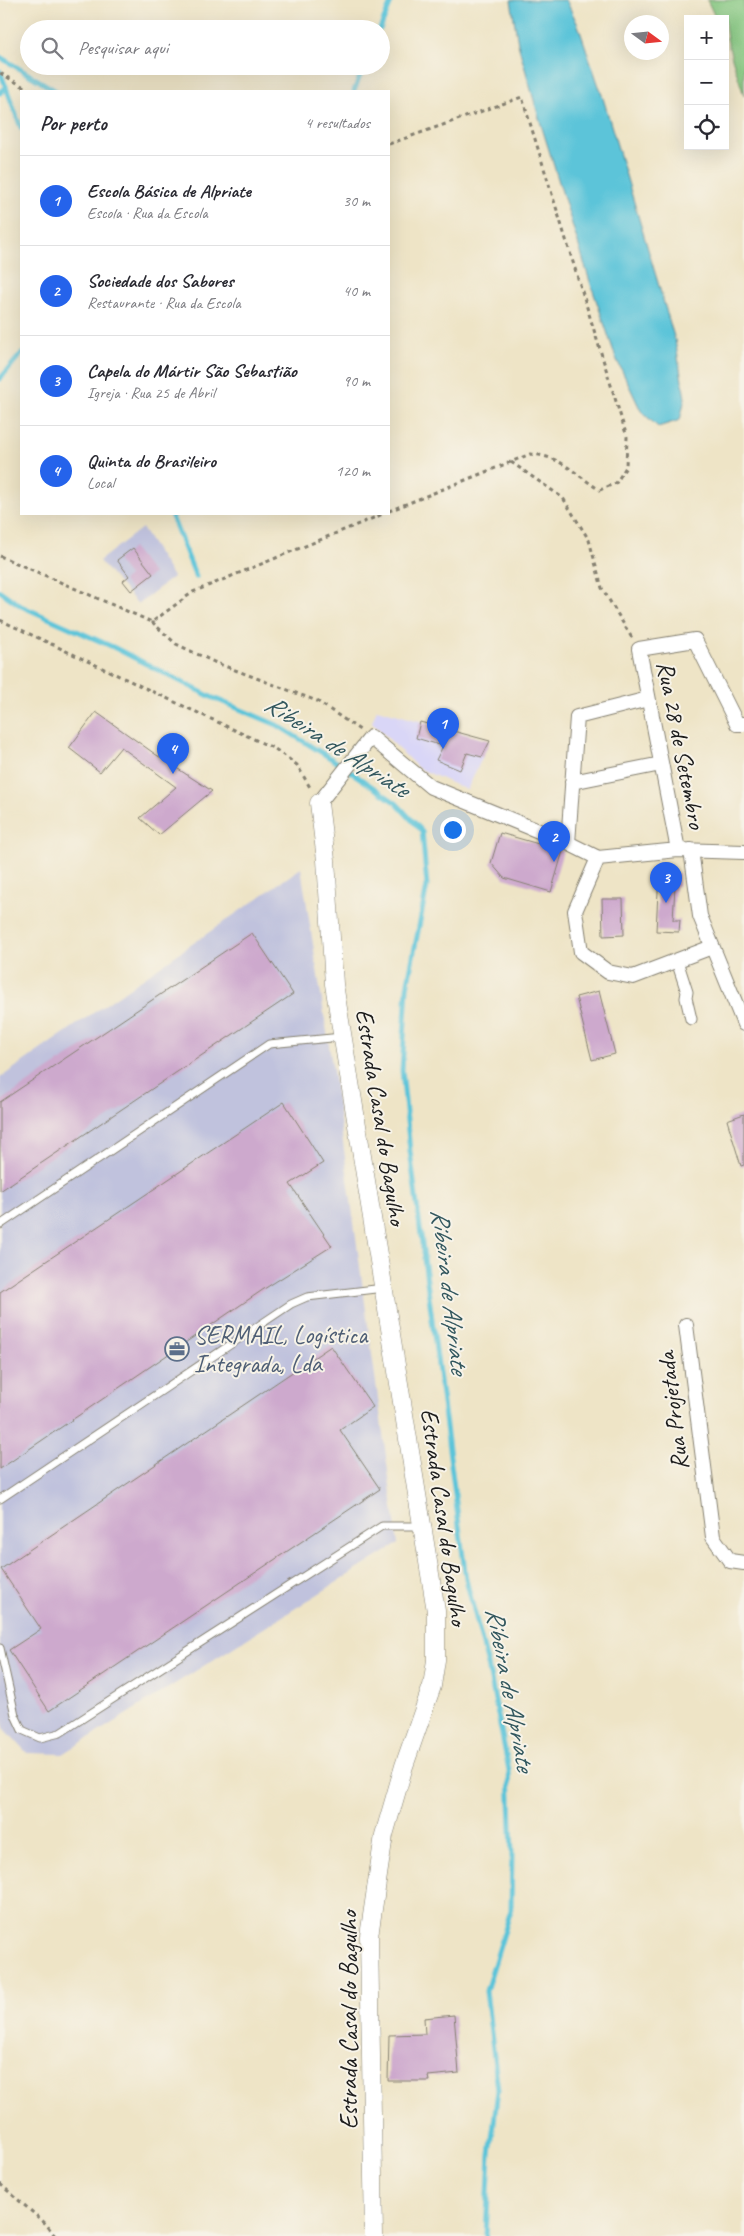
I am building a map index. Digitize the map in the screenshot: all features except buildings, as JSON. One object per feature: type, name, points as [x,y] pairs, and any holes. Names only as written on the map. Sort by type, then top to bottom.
[{"type":"street","points":[[639,649],[695,640],[737,724],[744,724]]},
{"type":"street","name":"Rua 28 de Setembro","points":[[639,649],[661,764],[685,850]]},
{"type":"street","points":[[568,843],[577,717],[648,699]]},
{"type":"street","points":[[319,803],[371,737],[431,787],[568,843],[598,858],[685,850],[744,852]]},
{"type":"street","points":[[572,782],[661,764]]},
{"type":"street","name":"Estrada Casal do Bagulho","points":[[319,803],[326,860],[330,952],[342,1037],[436,1611],[436,1660],[432,1686],[404,1766],[384,1835],[369,1936],[374,2236]]},
{"type":"street","points":[[685,850],[700,916],[744,1024]]},
{"type":"street","points":[[598,858],[575,911],[581,952],[608,972],[633,977],[712,947]]},
{"type":"street","points":[[678,961],[687,992],[686,998],[691,1019]]},
{"type":"street","name":"Rua Projetada","points":[[686,1325],[713,1537],[730,1561],[744,1563]]},
{"type":"lane","points":[[0,1225],[269,1044],[342,1037]]},
{"type":"lane","points":[[0,1499],[291,1304],[307,1297],[384,1288]]},
{"type":"lane","points":[[0,1648],[15,1716],[22,1730],[40,1738],[60,1733],[382,1526],[422,1526]]},
{"type":"path","points":[[0,73],[29,90]]},
{"type":"path","points":[[390,144],[522,97],[627,436],[626,467],[616,483],[600,490],[583,480],[568,466],[547,455],[530,454],[390,511]]},
{"type":"path","points":[[510,462],[564,498],[590,540],[602,588],[639,649]]},
{"type":"path","points":[[152,622],[192,592],[381,515]]},
{"type":"path","points":[[0,556],[152,622],[176,644],[214,662],[317,701],[371,737]]},
{"type":"path","points":[[0,620],[275,749],[297,765],[319,803]]},
{"type":"path","points":[[0,2184],[46,2224],[55,2236]]},
{"type":"shaded area","points":[[142,528],[173,577],[138,604],[99,561]]},
{"type":"shaded area","points":[[377,709],[490,741],[467,790],[418,768],[372,722]]},
{"type":"shaded area","points":[[301,868],[334,1077],[398,1544],[63,1754],[27,1753],[4,1728],[0,1710],[0,1078]]},
{"type":"green space","points":[[707,0],[744,0],[744,96],[729,48],[729,15],[714,15]]},
{"type":"water","points":[[511,0],[566,0],[578,25],[603,98],[675,340],[685,398],[680,420],[658,427],[641,411],[616,358],[591,285],[539,118],[518,44]]},
{"type":"waterway","points":[[384,20],[392,0]]},
{"type":"waterway","points":[[0,57],[20,69]]},
{"type":"waterway","points":[[0,71],[20,125]]},
{"type":"waterway","points":[[30,75],[54,90]]},
{"type":"waterway","points":[[354,90],[360,75]]},
{"type":"waterway","points":[[0,93],[6,86]]},
{"type":"waterway","points":[[0,379],[20,355]]},
{"type":"waterway","points":[[171,515],[196,577]]},
{"type":"waterway","name":"Ribeira de Alpriate","points":[[0,591],[21,606],[113,647],[211,697],[277,725],[335,761],[396,803],[422,831],[427,886],[407,987],[402,1070],[410,1151],[466,1579],[488,1665],[509,1770],[512,1854],[511,1910],[486,1991],[498,2090],[490,2154],[486,2236]]},
{"type":"place","name":"Escola Básica de Alpriate","points":[[443,749]]},
{"type":"place","name":"Quinta do Brasileiro","points":[[173,774]]},
{"type":"place","name":"Sociedade dos Sabores","points":[[554,862]]},
{"type":"place","name":"Capela do Mártir São Sebastião","points":[[666,903]]},
{"type":"place","name":"SERMAIL, Logística Integrada, Lda","points":[[177,1349]]}]
